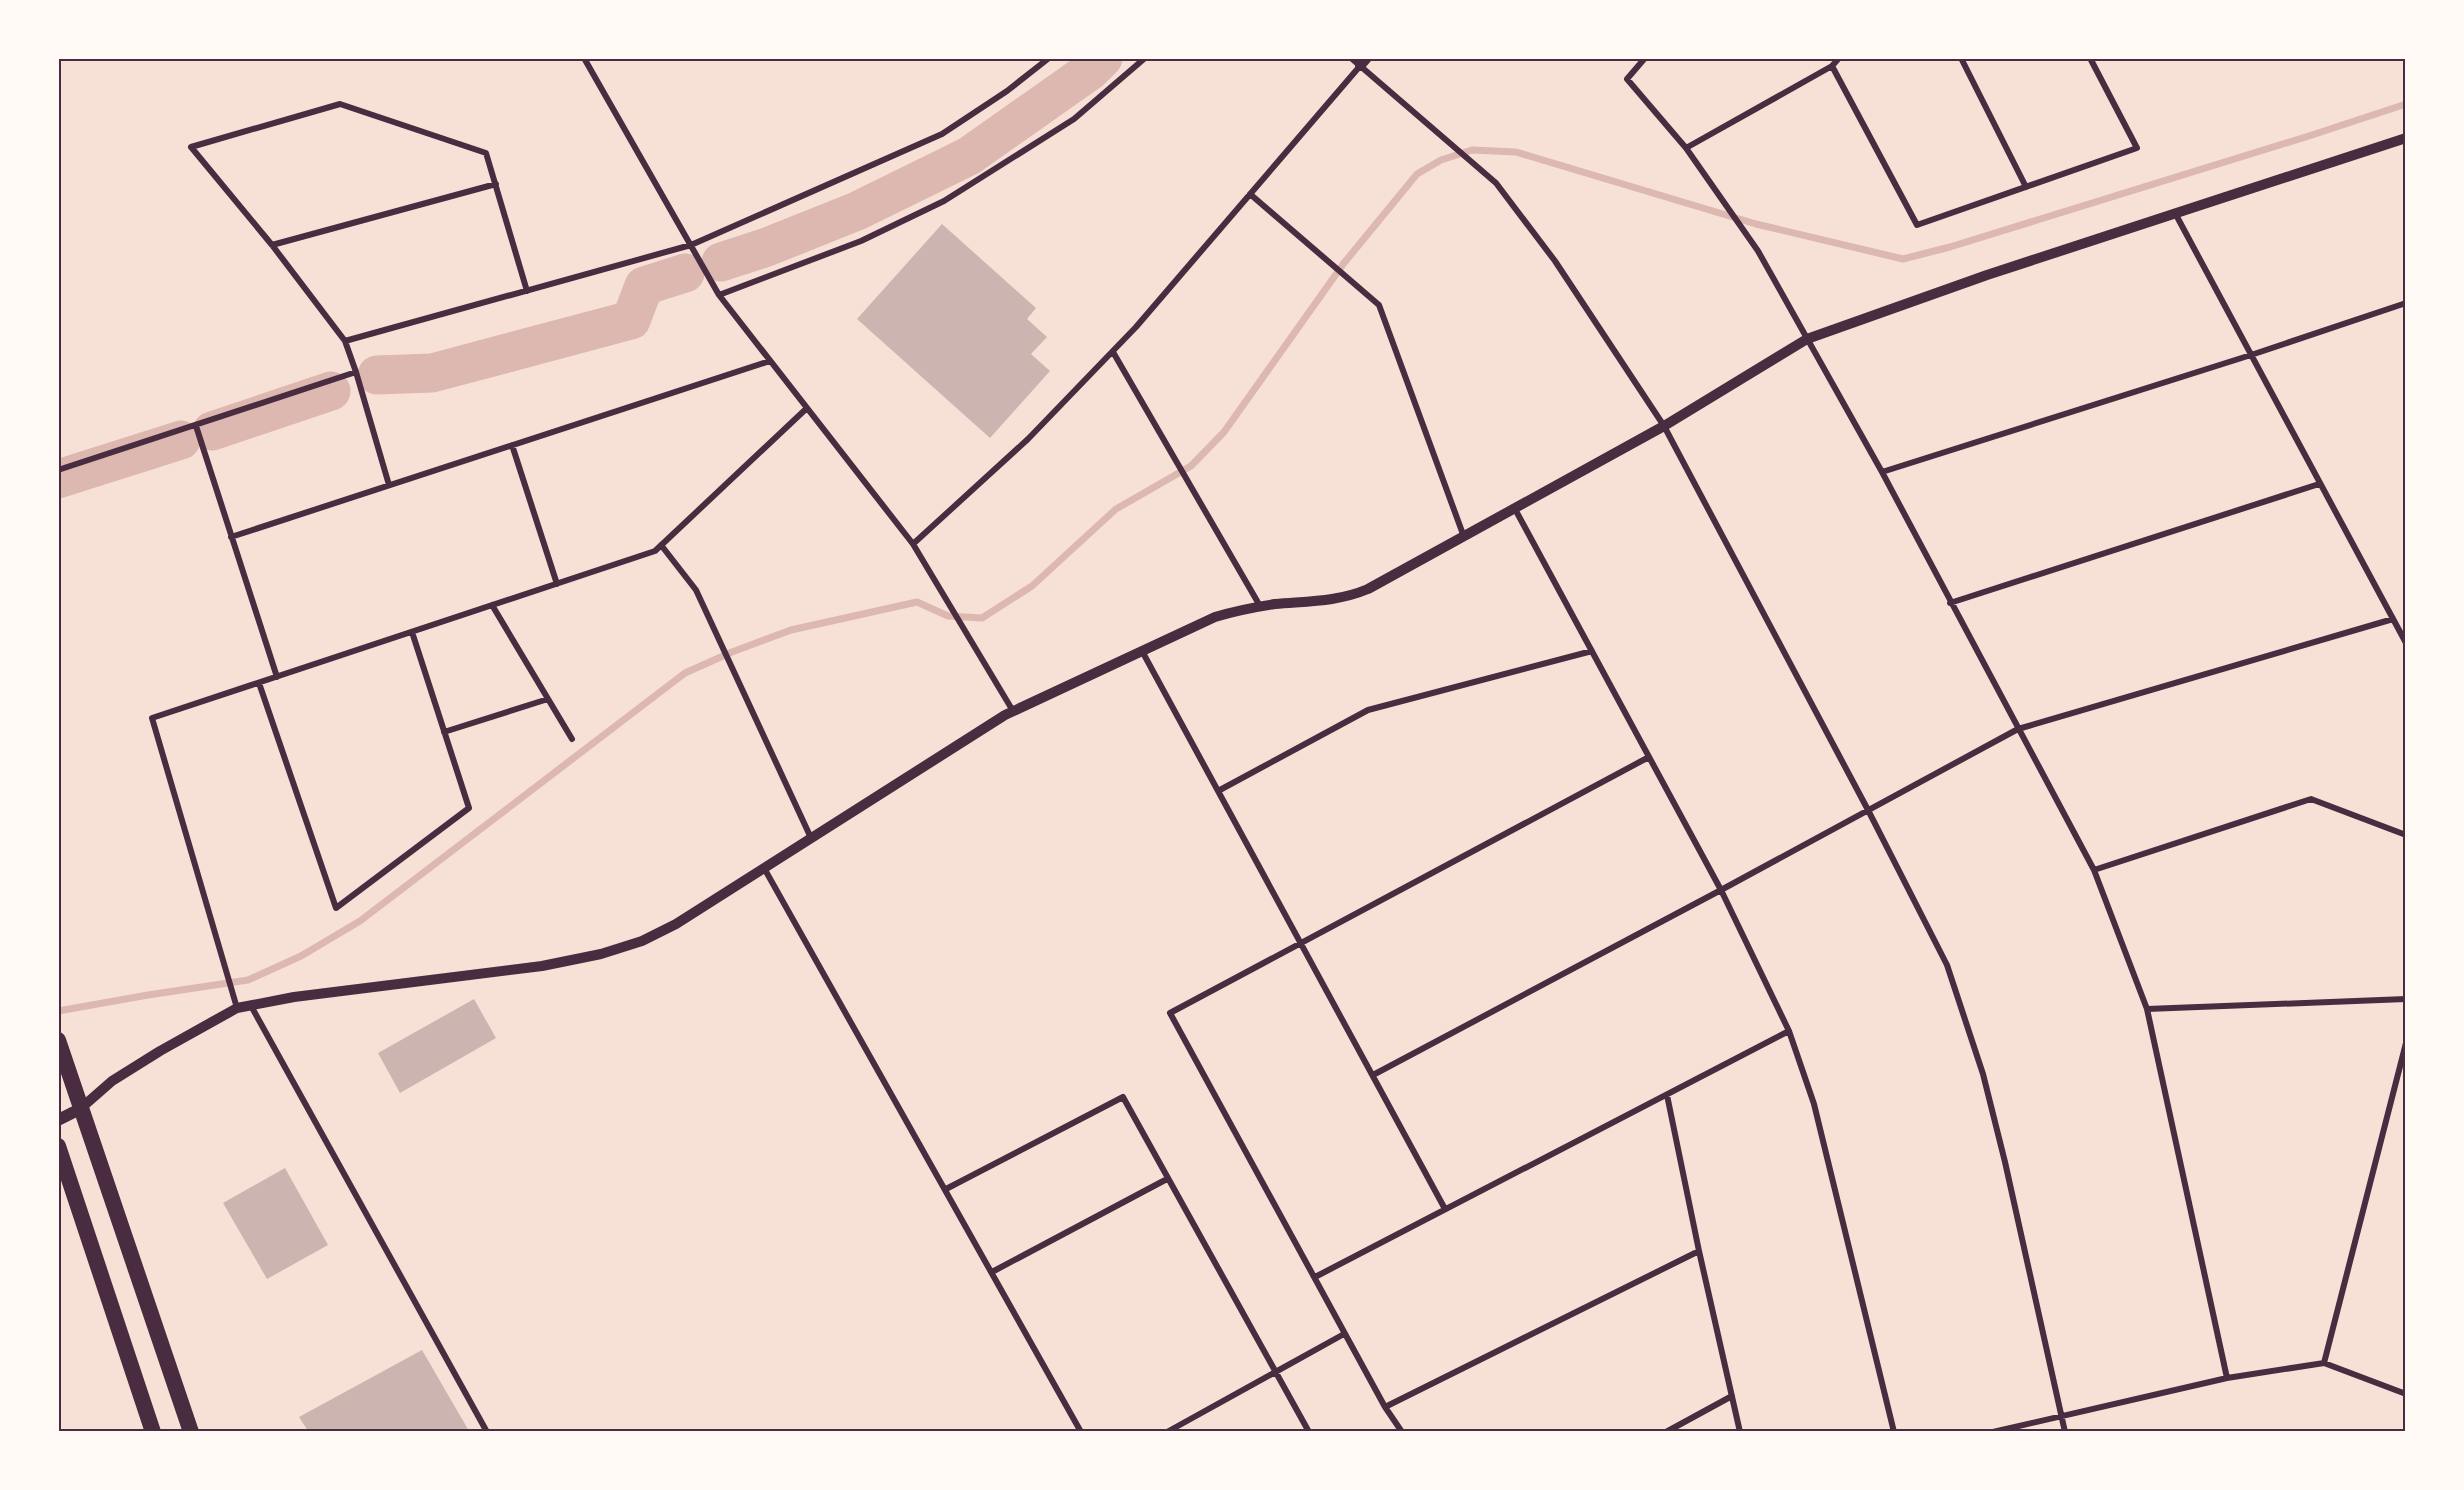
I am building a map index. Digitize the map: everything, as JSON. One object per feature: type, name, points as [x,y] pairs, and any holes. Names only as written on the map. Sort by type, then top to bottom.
[{"type":"highway","points":[[58,1040],[191,1431]]},
{"type":"highway","points":[[58,1146],[153,1431]]},
{"type":"main road","points":[[58,1120],[80,1109]]},
{"type":"street","points":[[345,341],[691,245],[942,134],[1007,91],[1049,58]]},
{"type":"street","points":[[720,295],[861,241],[944,201],[1074,119],[1144,58]]},
{"type":"street","points":[[1351,58],[1363,62],[1496,183],[1555,261],[1664,426],[1868,810],[1947,965],[1983,1074],[2065,1431]]},
{"type":"street","points":[[1645,58],[1627,79],[1686,148],[1758,251],[1882,472],[2094,870],[2147,1009],[2228,1378]]},
{"type":"street","points":[[1686,148],[1832,66],[1839,58]]},
{"type":"street","points":[[1961,58],[2026,187]]},
{"type":"street","points":[[1832,66],[1917,225],[2137,148],[2090,58]]},
{"type":"street","points":[[585,59],[720,295],[913,544],[1013,711]]},
{"type":"street","points":[[913,544],[1028,439],[1113,352],[1363,62]]},
{"type":"street","points":[[389,485],[345,341],[272,245],[191,147],[340,104],[486,153],[526,291]]},
{"type":"street","points":[[80,1109],[112,1081],[160,1051],[237,1008],[250,1004],[542,966],[601,954],[642,941],[676,924],[1013,711],[1215,617],[1260,606],[1350,597],[1368,590],[1664,426],[1807,339],[1987,275],[2406,138]]},
{"type":"street","points":[[272,245],[496,184]]},
{"type":"street","points":[[1250,194],[1379,304],[1464,537]]},
{"type":"street","points":[[2175,212],[2406,643]]},
{"type":"street","points":[[1882,472],[2405,305]]},
{"type":"street","points":[[1113,352],[1260,606]]},
{"type":"street","points":[[231,537],[770,361]]},
{"type":"street","points":[[58,470],[356,372]]},
{"type":"street","points":[[237,1008],[152,718],[655,551],[807,408]]},
{"type":"street","points":[[196,426],[277,676]]},
{"type":"street","points":[[512,445],[557,584]]},
{"type":"street","points":[[1950,603],[2319,484]]},
{"type":"street","points":[[1515,509],[1721,890],[1789,1031],[1814,1104],[1894,1431]]},
{"type":"street","points":[[662,545],[696,590],[811,838]]},
{"type":"street","points":[[492,605],[572,739]]},
{"type":"street","points":[[1372,1075],[2018,729],[2393,619]]},
{"type":"street","points":[[258,683],[336,908],[469,808],[412,632]]},
{"type":"street","points":[[1142,651],[1445,1209]]},
{"type":"street","points":[[1218,791],[1368,710],[1592,651]]},
{"type":"street","points":[[444,732],[548,699]]},
{"type":"street","points":[[1402,1431],[1384,1407],[1170,1013],[1649,757]]},
{"type":"street","points":[[2094,870],[2311,799],[2406,835]]},
{"type":"street","points":[[764,868],[1081,1431]]},
{"type":"street","points":[[2147,1009],[2406,999]]},
{"type":"street","points":[[250,1004],[487,1431]]},
{"type":"street","points":[[1315,1277],[1789,1031]]},
{"type":"street","points":[[2324,1363],[2406,1043]]},
{"type":"street","points":[[1667,1095],[1699,1251],[1740,1431]]},
{"type":"street","points":[[946,1189],[1123,1097],[1309,1431]]},
{"type":"street","points":[[992,1272],[1167,1179]]},
{"type":"street","points":[[1384,1407],[1699,1251]]},
{"type":"street","points":[[1167,1431],[1344,1334]]},
{"type":"street","points":[[1993,1431],[2228,1378],[2324,1363],[2406,1394]]},
{"type":"street","points":[[1666,1431],[1732,1396]]},
{"type":"building","points":[[942,224],[1036,308],[1027,319],[1047,337],[1031,354],[1050,371],[990,438],[857,319]]},
{"type":"building","points":[[474,999],[496,1038],[400,1093],[378,1053]]},
{"type":"building","points":[[285,1168],[328,1245],[267,1279],[223,1203]]},
{"type":"building","points":[[422,1350],[469,1431],[308,1431],[299,1417]]},
{"type":"waterway","points":[[721,262],[767,247],[857,211],[969,156],[1091,70],[1103,58]]},
{"type":"waterway","points":[[58,1011],[248,980],[301,956],[360,921],[685,673],[732,652],[791,630],[917,602],[948,616],[982,618],[1032,586],[1116,509],[1191,466],[1224,432],[1344,263],[1417,174],[1441,160],[1472,150],[1516,152],[1756,224],[1903,259],[1950,247],[2406,104]]},
{"type":"waterway","points":[[377,375],[432,373],[631,320],[644,286],[685,273]]},
{"type":"waterway","points":[[212,431],[331,391]]},
{"type":"waterway","points":[[58,479],[181,440]]}]
